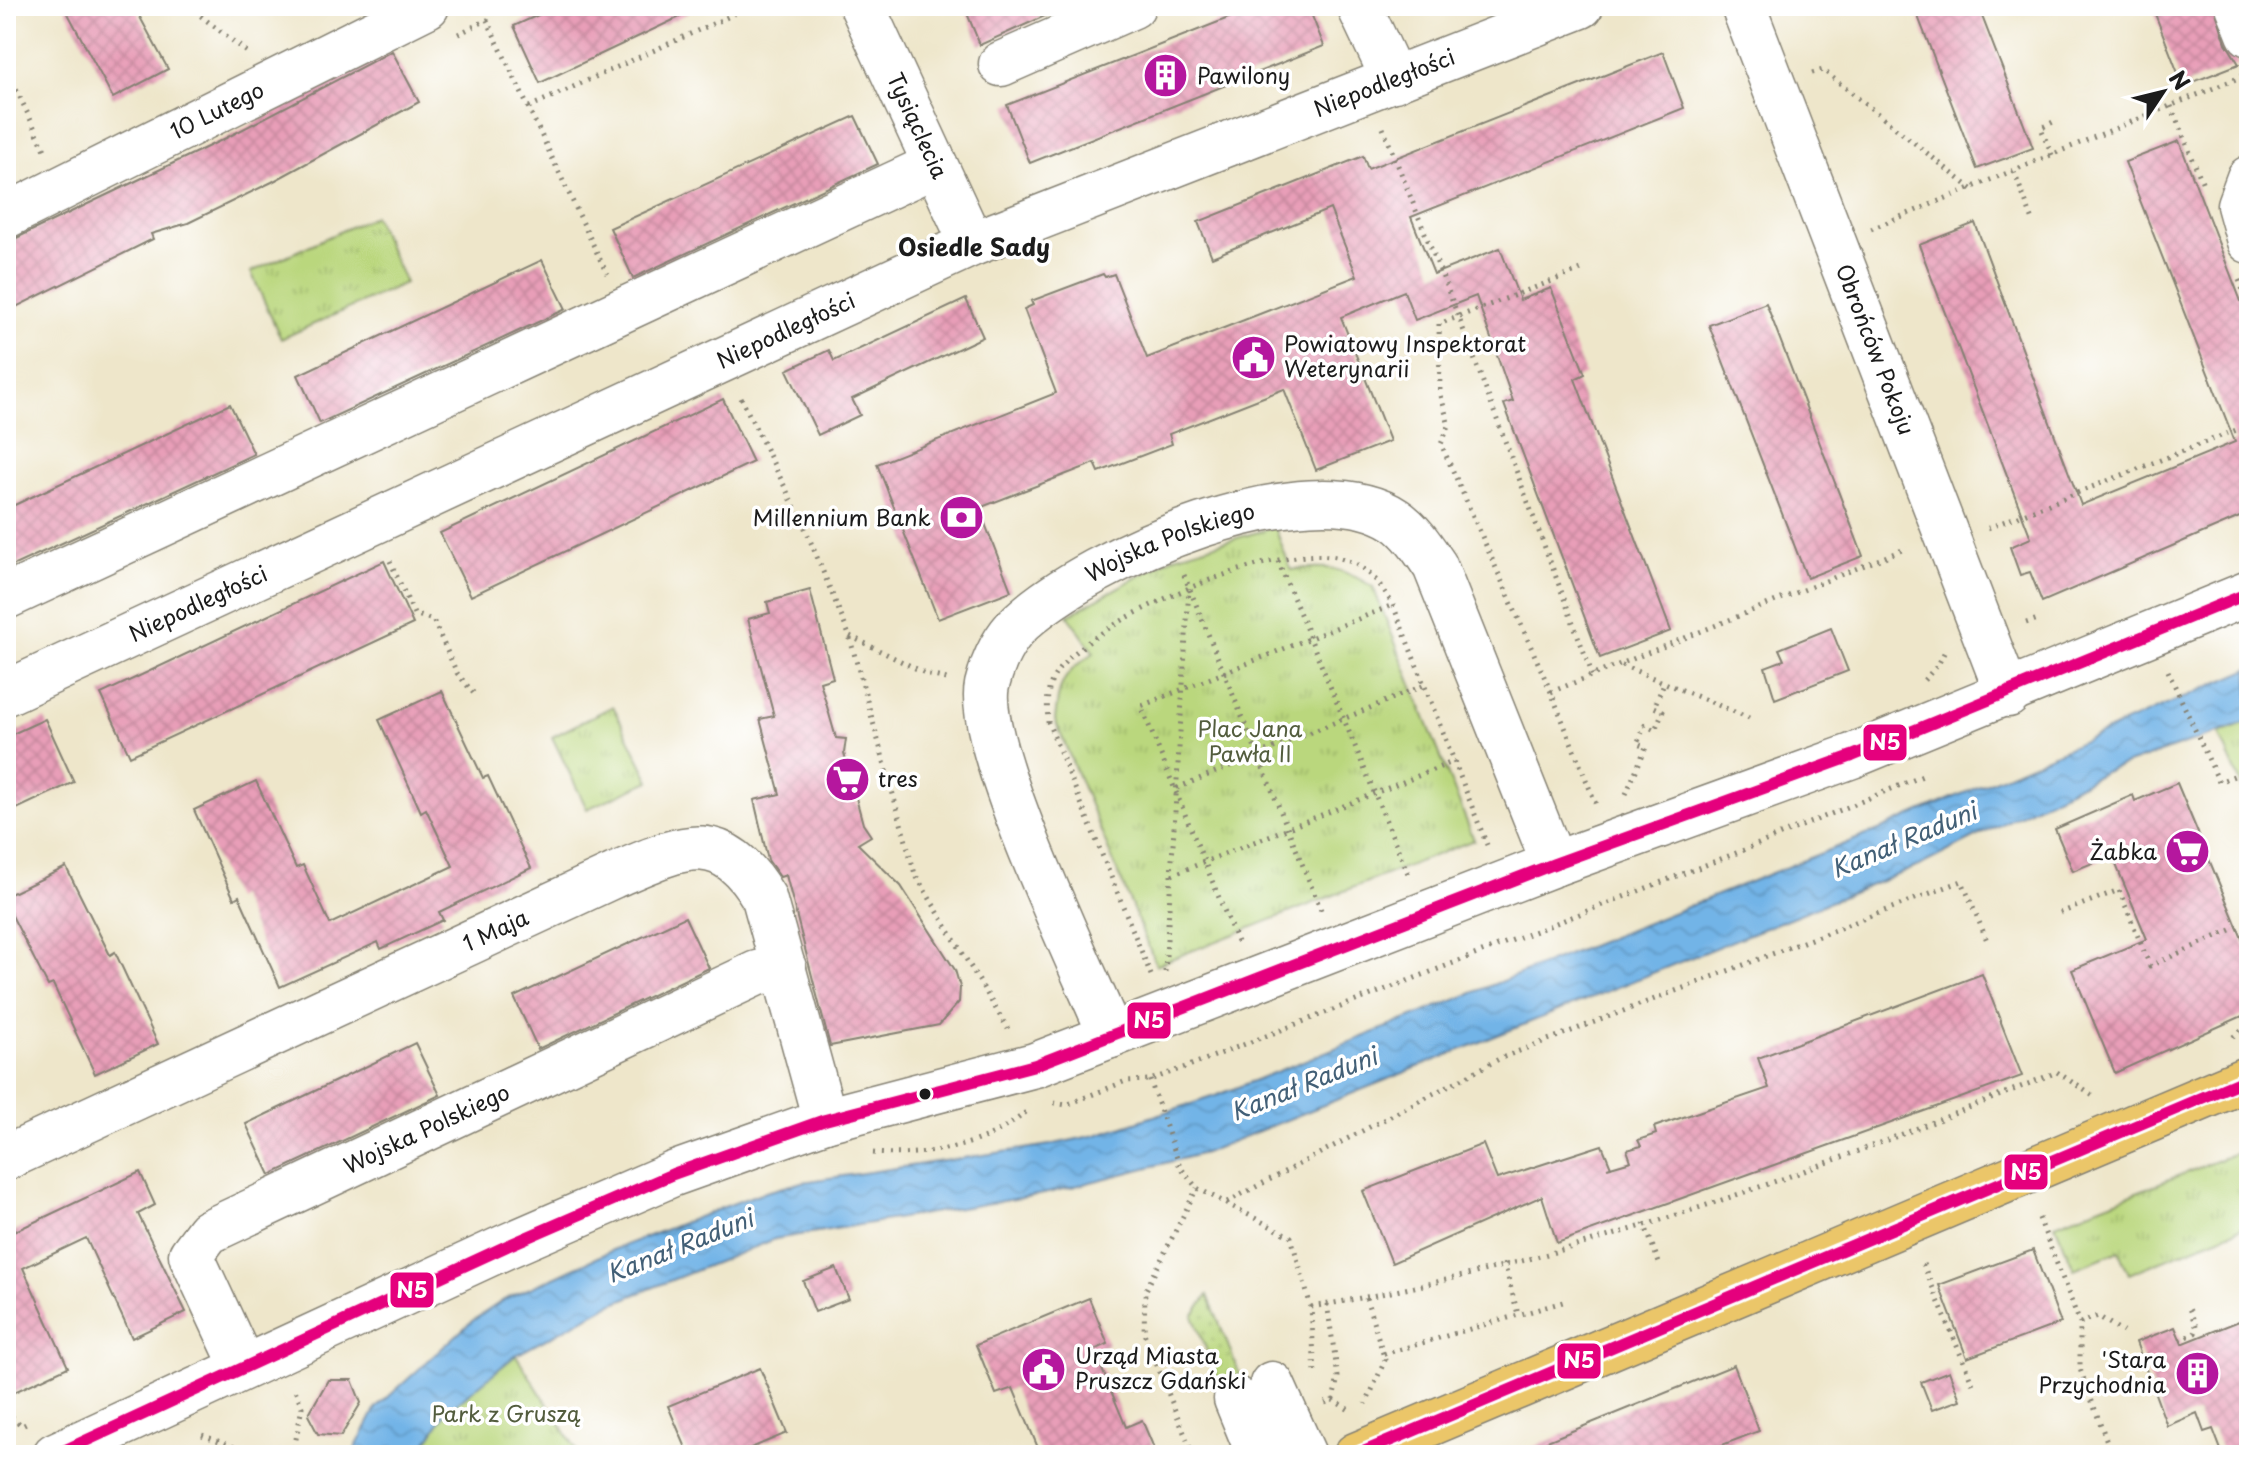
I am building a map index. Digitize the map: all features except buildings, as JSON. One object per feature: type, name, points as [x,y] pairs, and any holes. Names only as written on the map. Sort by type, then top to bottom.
[{"type":"main road","points":[[1356,1455],[2249,1078]]},
{"type":"street","name":"Tysiąclecia","points":[[862,6],[972,244]]},
{"type":"street","points":[[1001,64],[1133,6]]},
{"type":"street","points":[[1359,6],[1394,80]]},
{"type":"street","name":"Niepodległości","points":[[6,693],[972,244],[1581,6]]},
{"type":"street","name":"Obrońców Pokoju","points":[[1743,6],[2008,695]]},
{"type":"street","points":[[2238,6],[2249,34]]},
{"type":"street","name":"10 Lutego","points":[[6,216],[280,78],[439,22]]},
{"type":"street","points":[[6,597],[935,165]]},
{"type":"street","points":[[2249,178],[2239,205],[2249,241]]},
{"type":"street","name":"Wojska Polskiego","points":[[1111,1036],[1004,779],[989,727],[987,687],[996,657],[1021,622],[1080,579],[1169,538],[1262,507],[1311,502],[1366,508],[1395,520],[1419,542],[1435,566],[1554,864]]},
{"type":"street","points":[[55,1455],[590,1209],[743,1147],[825,1120],[1035,1065],[1554,864],[1852,756],[2008,695],[2249,593]]},
{"type":"street","name":"1 Maja","points":[[6,1158],[613,876],[674,850],[701,846],[726,853],[750,874],[764,898],[825,1120]]},
{"type":"street","name":"Wojska Polskiego","points":[[243,1367],[191,1255],[208,1232],[757,973],[784,968]]},
{"type":"street","points":[[1259,1455],[1273,1388]]},
{"type":"street","points":[[1273,1388],[1304,1455]]},
{"type":"path","points":[[188,6],[280,78]]},
{"type":"path","points":[[529,107],[752,6]]},
{"type":"path","points":[[439,22],[487,20],[624,310]]},
{"type":"path","points":[[6,68],[48,157],[76,182]]},
{"type":"path","points":[[1801,77],[1823,70],[1973,189]]},
{"type":"path","points":[[1859,234],[2249,73]]},
{"type":"path","points":[[1344,99],[1354,123],[1378,115],[1459,318],[1593,676]]},
{"type":"path","points":[[2171,106],[2185,138]]},
{"type":"path","points":[[2052,156],[2041,128],[2053,122]]},
{"type":"path","points":[[2014,172],[2033,221]]},
{"type":"path","points":[[1581,270],[1439,324],[1440,392],[1449,426],[1441,444],[1551,692],[1597,808]]},
{"type":"path","points":[[735,387],[805,528],[849,635],[915,874],[1011,1034]]},
{"type":"path","points":[[1976,533],[2249,425]]},
{"type":"path","points":[[372,522],[414,614],[433,620],[457,673],[475,695]]},
{"type":"path","points":[[1169,538],[1322,911]]},
{"type":"path","points":[[1551,692],[1919,543]]},
{"type":"path","points":[[1151,975],[1048,722],[1047,695],[1054,675],[1072,655],[1111,627],[1189,588],[1245,567],[1278,560],[1338,557],[1379,580],[1393,605],[1488,848]]},
{"type":"path","points":[[1278,560],[1409,877]]},
{"type":"path","points":[[1165,978],[1189,588]]},
{"type":"path","points":[[1238,943],[1141,706],[1393,605]]},
{"type":"path","points":[[849,635],[929,675],[987,687]]},
{"type":"path","points":[[1922,681],[1946,652],[1946,636]]},
{"type":"path","points":[[1621,665],[1749,718]]},
{"type":"path","points":[[2154,679],[2181,668]]},
{"type":"path","points":[[1624,797],[1646,747],[1637,744],[1645,725],[1655,730],[1663,711],[1654,707],[1664,683]]},
{"type":"path","points":[[1177,788],[1425,685]]},
{"type":"path","points":[[2175,687],[2219,782],[2249,770]]},
{"type":"path","points":[[1172,875],[1455,761]]},
{"type":"path","points":[[1040,1100],[1066,1105],[1126,1081],[1150,1080],[1744,850],[1935,771]]},
{"type":"path","points":[[1227,1202],[1501,1058],[1962,881],[1988,943]]},
{"type":"path","points":[[2060,913],[2119,890],[2150,966],[2249,922]]},
{"type":"path","points":[[2226,1041],[2249,1025]]},
{"type":"path","points":[[1311,1307],[1366,1298],[1644,1223],[1809,1171],[2057,1072],[2096,1098],[2110,1093]]},
{"type":"path","points":[[1150,1080],[1180,1167],[1197,1188],[1291,1237],[1311,1307],[1317,1371],[1273,1388]]},
{"type":"path","points":[[869,1153],[898,1155],[984,1139],[1010,1126],[1030,1109]]},
{"type":"path","points":[[1193,1455],[1144,1333],[1145,1292],[1197,1188]]},
{"type":"path","points":[[2039,1218],[2080,1323],[2080,1369],[2112,1455]]},
{"type":"path","points":[[1644,1223],[1659,1263]]},
{"type":"path","points":[[1504,1263],[1518,1314]]},
{"type":"path","points":[[1923,1264],[1974,1387]]},
{"type":"path","points":[[1320,1405],[1333,1400],[1355,1412],[1368,1402],[1384,1354],[1366,1298]]},
{"type":"path","points":[[1384,1354],[1563,1302]]},
{"type":"path","points":[[1327,1304],[1338,1377],[1333,1400]]},
{"type":"path","points":[[2180,1340],[2195,1333],[2197,1328],[2188,1306]]},
{"type":"path","points":[[2080,1323],[2098,1316],[2123,1332]]},
{"type":"path","points":[[293,1455],[302,1407],[294,1388]]},
{"type":"path","points":[[202,1435],[256,1455]]},
{"type":"green space","points":[[374,216],[405,283],[281,339],[251,272]]},
{"type":"green space","name":"Plac Jana Pawła II","points":[[1275,527],[1291,570],[1334,569],[1373,587],[1474,840],[1156,965],[1055,720],[1064,680],[1094,653],[1068,615],[1175,556]]},
{"type":"green space","points":[[613,706],[650,781],[587,809],[552,737]]},
{"type":"green space","points":[[2249,722],[2249,800],[2248,800],[2219,734]]},
{"type":"green space","points":[[2249,1148],[2249,1225],[2129,1274],[2119,1251],[2074,1269],[2055,1224]]},
{"type":"green space","points":[[1208,1295],[1242,1380],[1228,1388],[1219,1382],[1193,1316]]},
{"type":"green space","name":"Park z Gruszą","points":[[516,1355],[580,1455],[419,1455],[446,1412]]},
{"type":"water","name":"Kanał Raduni","points":[[2249,669],[2249,722],[2104,772],[1919,866],[1204,1153],[1044,1194],[775,1239],[609,1305],[516,1355],[446,1412],[419,1455],[352,1455],[376,1408],[472,1321],[504,1300],[615,1249],[758,1194],[803,1182],[1050,1145],[1096,1135],[1218,1095],[1879,830]]},
{"type":"transit line","name":"N5","points":[[55,1455],[507,1246],[673,1174],[825,1120],[1035,1065],[1554,864],[1852,756],[2249,593]]},
{"type":"transit line","name":"N5","points":[[1356,1455],[2249,1078]]},
{"type":"place","name":"Pawilony","points":[[1166,76]]},
{"type":"place","name":"Powiatowy Inspektorat Weterynarii","points":[[1253,357]]},
{"type":"place","name":"Millennium Bank","points":[[962,518]]},
{"type":"place","name":"tres","points":[[847,779]]},
{"type":"place","name":"Żabka","points":[[2188,852]]},
{"type":"place","name":"Urząd Miasta Pruszcz Gdański","points":[[1044,1369]]},
{"type":"place","name":"'Stara Przychodnia","points":[[2197,1373]]},
{"type":"district","name":"Osiedle Sady","points":[[974,248]]}]
